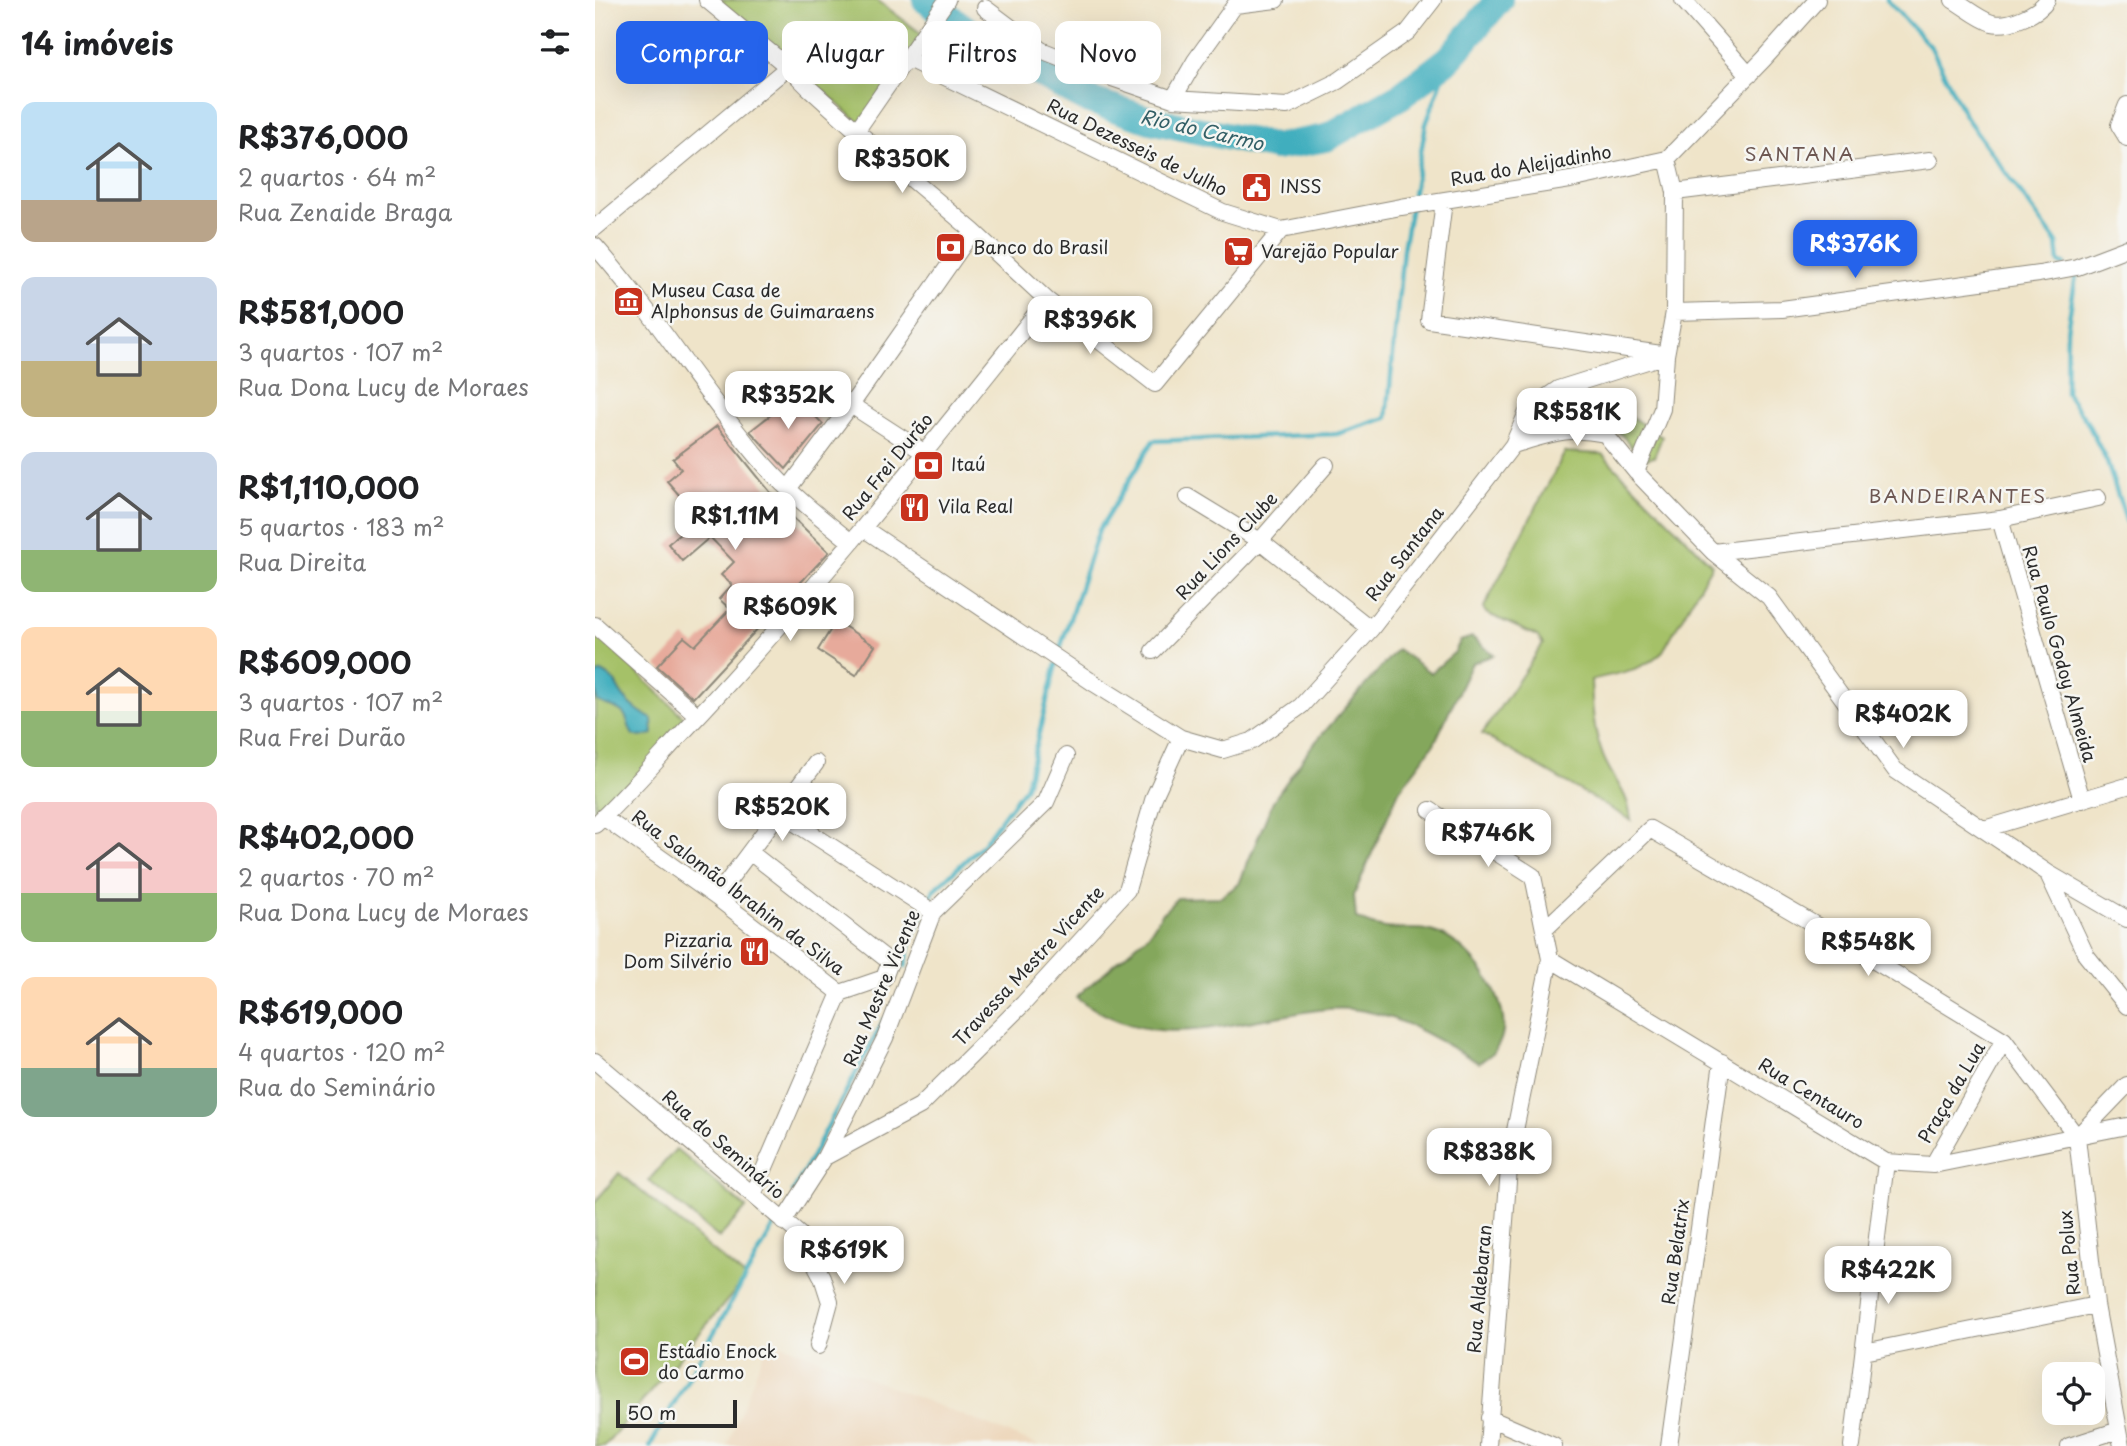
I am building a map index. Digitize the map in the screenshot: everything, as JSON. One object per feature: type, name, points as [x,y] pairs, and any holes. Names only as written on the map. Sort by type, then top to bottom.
[{"type":"street","points":[[707,0],[782,62]]},
{"type":"street","points":[[908,55],[947,0]]},
{"type":"street","points":[[1173,99],[1195,61],[1235,5],[1276,0]]},
{"type":"street","points":[[985,8],[1041,50],[1173,99],[1287,106],[1338,81],[1408,32],[1433,0]]},
{"type":"street","points":[[1683,0],[1749,75]]},
{"type":"street","points":[[1636,472],[1662,409],[1666,355],[1674,312],[1675,192],[1667,159],[1817,0]]},
{"type":"street","points":[[1953,0],[1993,23],[2022,19],[2043,6],[2047,0]]},
{"type":"street","name":"Rua Dezesseis de Julho","points":[[908,59],[1223,212],[1281,230],[1401,207]]},
{"type":"street","points":[[595,228],[782,72]]},
{"type":"street","points":[[805,84],[973,230],[1047,300],[1156,384],[1281,230]]},
{"type":"street","points":[[857,130],[888,84]]},
{"type":"street","points":[[2127,105],[2119,125],[2127,138]]},
{"type":"street","name":"Rua do Aleijadinho","points":[[1401,207],[1570,180],[1667,159]]},
{"type":"street","points":[[1675,192],[1930,160]]},
{"type":"street","points":[[1444,201],[1429,320],[1666,355]]},
{"type":"street","points":[[788,489],[851,405],[973,230]]},
{"type":"street","points":[[595,247],[627,284],[736,430],[788,489],[851,542]]},
{"type":"street","points":[[1674,312],[1781,309],[2039,274],[2077,267],[2127,248]]},
{"type":"street","name":"Rua Frei Durão","points":[[599,821],[799,605],[1047,300]]},
{"type":"street","name":"Rua Santana","points":[[863,528],[1095,684],[1181,738],[1223,750],[1252,741],[1301,706],[1371,629],[1513,445],[1528,410],[1558,389],[1666,355]]},
{"type":"street","points":[[851,405],[925,453]]},
{"type":"street","points":[[1513,445],[1567,429],[1605,434],[1636,472],[1713,552],[1769,597],[1895,770],[2048,873],[2127,919]]},
{"type":"street","name":"Rua Lions Clube","points":[[1153,651],[1260,541],[1326,465]]},
{"type":"street","points":[[1188,497],[1260,541],[1371,629]]},
{"type":"street","points":[[1713,552],[2000,519],[2098,498]]},
{"type":"street","name":"Rua Paulo Godoy Almeida","points":[[2000,519],[2082,800]]},
{"type":"street","points":[[595,625],[698,716]]},
{"type":"street","name":"Travessa Mestre Vicente","points":[[825,1157],[920,1106],[1023,1004],[1127,890],[1154,797],[1181,738]]},
{"type":"street","name":"Rua Mestre Vicente","points":[[783,1222],[825,1157],[885,1038],[933,912],[1046,803],[1066,756]]},
{"type":"street","points":[[716,897],[816,764]]},
{"type":"street","points":[[1984,829],[2127,786]]},
{"type":"street","name":"Rua Aldebaran","points":[[1430,810],[1533,876],[1550,959],[1510,1155],[1488,1446]]},
{"type":"street","points":[[781,814],[933,912]]},
{"type":"street","name":"Rua Salomão Ibrahim da Silva","points":[[599,821],[716,897],[841,993],[753,1195]]},
{"type":"street","points":[[1544,930],[1650,829],[1824,930],[2004,1040],[2077,1137],[2127,1085]]},
{"type":"street","points":[[751,853],[890,962],[884,978],[841,993]]},
{"type":"street","points":[[2048,873],[2086,954],[2127,1006]]},
{"type":"street","name":"Rua Centauro","points":[[1550,959],[1886,1162],[1933,1165],[2127,1126]]},
{"type":"street","name":"Praça da Lua","points":[[1933,1165],[2004,1040]]},
{"type":"street","name":"Rua do Seminário","points":[[595,1061],[799,1234],[822,1277],[830,1302],[818,1346]]},
{"type":"street","name":"Rua Belatrix","points":[[1669,1446],[1722,1062]]},
{"type":"street","name":"Rua Polux","points":[[2077,1137],[2096,1305],[2120,1438]]},
{"type":"street","points":[[1852,1446],[1886,1162]]},
{"type":"street","points":[[1864,1353],[2096,1305]]},
{"type":"street","points":[[1489,1418],[1554,1446]]},
{"type":"street","points":[[2069,1446],[2120,1438]]},
{"type":"shaded area","points":[[769,1339],[1040,1446],[727,1446]]},
{"type":"green space","points":[[718,0],[877,0],[905,21],[782,21],[782,55],[768,43],[768,21],[742,21]]},
{"type":"green space","points":[[908,24],[922,36],[908,56]]},
{"type":"green space","points":[[815,84],[888,84],[860,123]]},
{"type":"green space","points":[[1598,399],[1608,402],[1662,437],[1654,457],[1640,461],[1621,434],[1607,424],[1569,419],[1570,410]]},
{"type":"green space","points":[[1565,452],[1602,454],[1712,565],[1663,651],[1638,668],[1591,680],[1598,741],[1604,759],[1626,799],[1631,820],[1482,734],[1543,644],[1537,636],[1486,613],[1484,607]]},
{"type":"green space","points":[[595,632],[691,724],[595,818]]},
{"type":"green space","points":[[1472,637],[1494,655],[1472,663],[1434,744],[1399,791],[1354,895],[1356,918],[1384,928],[1423,930],[1440,934],[1453,941],[1480,967],[1499,1000],[1503,1018],[1502,1034],[1493,1053],[1479,1063],[1402,1022],[1351,1009],[1316,1010],[1226,1026],[1176,1031],[1127,1024],[1076,997],[1149,934],[1161,915],[1177,898],[1221,897],[1239,884],[1273,801],[1311,747],[1397,649],[1431,673],[1455,652],[1460,641]]},
{"type":"green space","points":[[676,1149],[746,1208],[719,1238],[649,1180]]},
{"type":"green space","name":"Estádio Enock do Carmo","points":[[619,1173],[746,1278],[605,1446],[595,1446],[595,1202]]},
{"type":"water","points":[[602,672],[614,681],[630,704],[652,719],[653,734],[641,737],[633,735],[623,713],[597,701],[595,675]]},
{"type":"building","points":[[795,396],[823,424],[786,469],[750,431]]},
{"type":"building","points":[[717,426],[783,508],[829,552],[693,698],[657,666],[684,637],[695,646],[730,609],[719,599],[732,585],[721,575],[734,562],[710,537],[682,561],[668,544],[699,518],[667,481],[681,469],[673,459]]},
{"type":"building","points":[[836,621],[875,646],[856,675],[818,650]]},
{"type":"waterway","name":"Rio do Carmo","points":[[926,0],[990,47],[1086,99],[1150,120],[1276,147],[1326,138],[1402,95],[1450,58],[1499,0]]},
{"type":"waterway","points":[[1887,0],[1931,47],[1965,116],[2057,243],[2059,263],[2064,264]]},
{"type":"waterway","points":[[1058,655],[1099,530],[1153,441],[1337,434],[1387,418],[1403,249],[1426,124],[1450,58]]},
{"type":"waterway","points":[[2077,270],[2067,330],[2066,393],[2086,420],[2107,462],[2127,523]]},
{"type":"waterway","points":[[905,967],[911,939],[934,890],[982,845],[1026,786],[1056,664]]},
{"type":"waterway","points":[[793,1192],[884,1020]]},
{"type":"waterway","points":[[650,1446],[777,1221]]},
{"type":"place","name":"INSS","points":[[1257,187]]},
{"type":"place","name":"Banco do Brasil","points":[[950,248]]},
{"type":"place","name":"Varejão Popular","points":[[1238,252]]},
{"type":"place","name":"Museu Casa de Alphonsus de Guimaraens","points":[[628,301]]},
{"type":"place","name":"Itaú","points":[[928,465]]},
{"type":"place","name":"Vila Real","points":[[915,507]]},
{"type":"place","name":"Pizzaria Dom Silvério","points":[[755,951]]},
{"type":"place","name":"Estádio Enock do Carmo","points":[[635,1362]]},
{"type":"district","name":"SANTANA","points":[[1800,154]]},
{"type":"district","name":"BANDEIRANTES","points":[[1958,496]]}]
